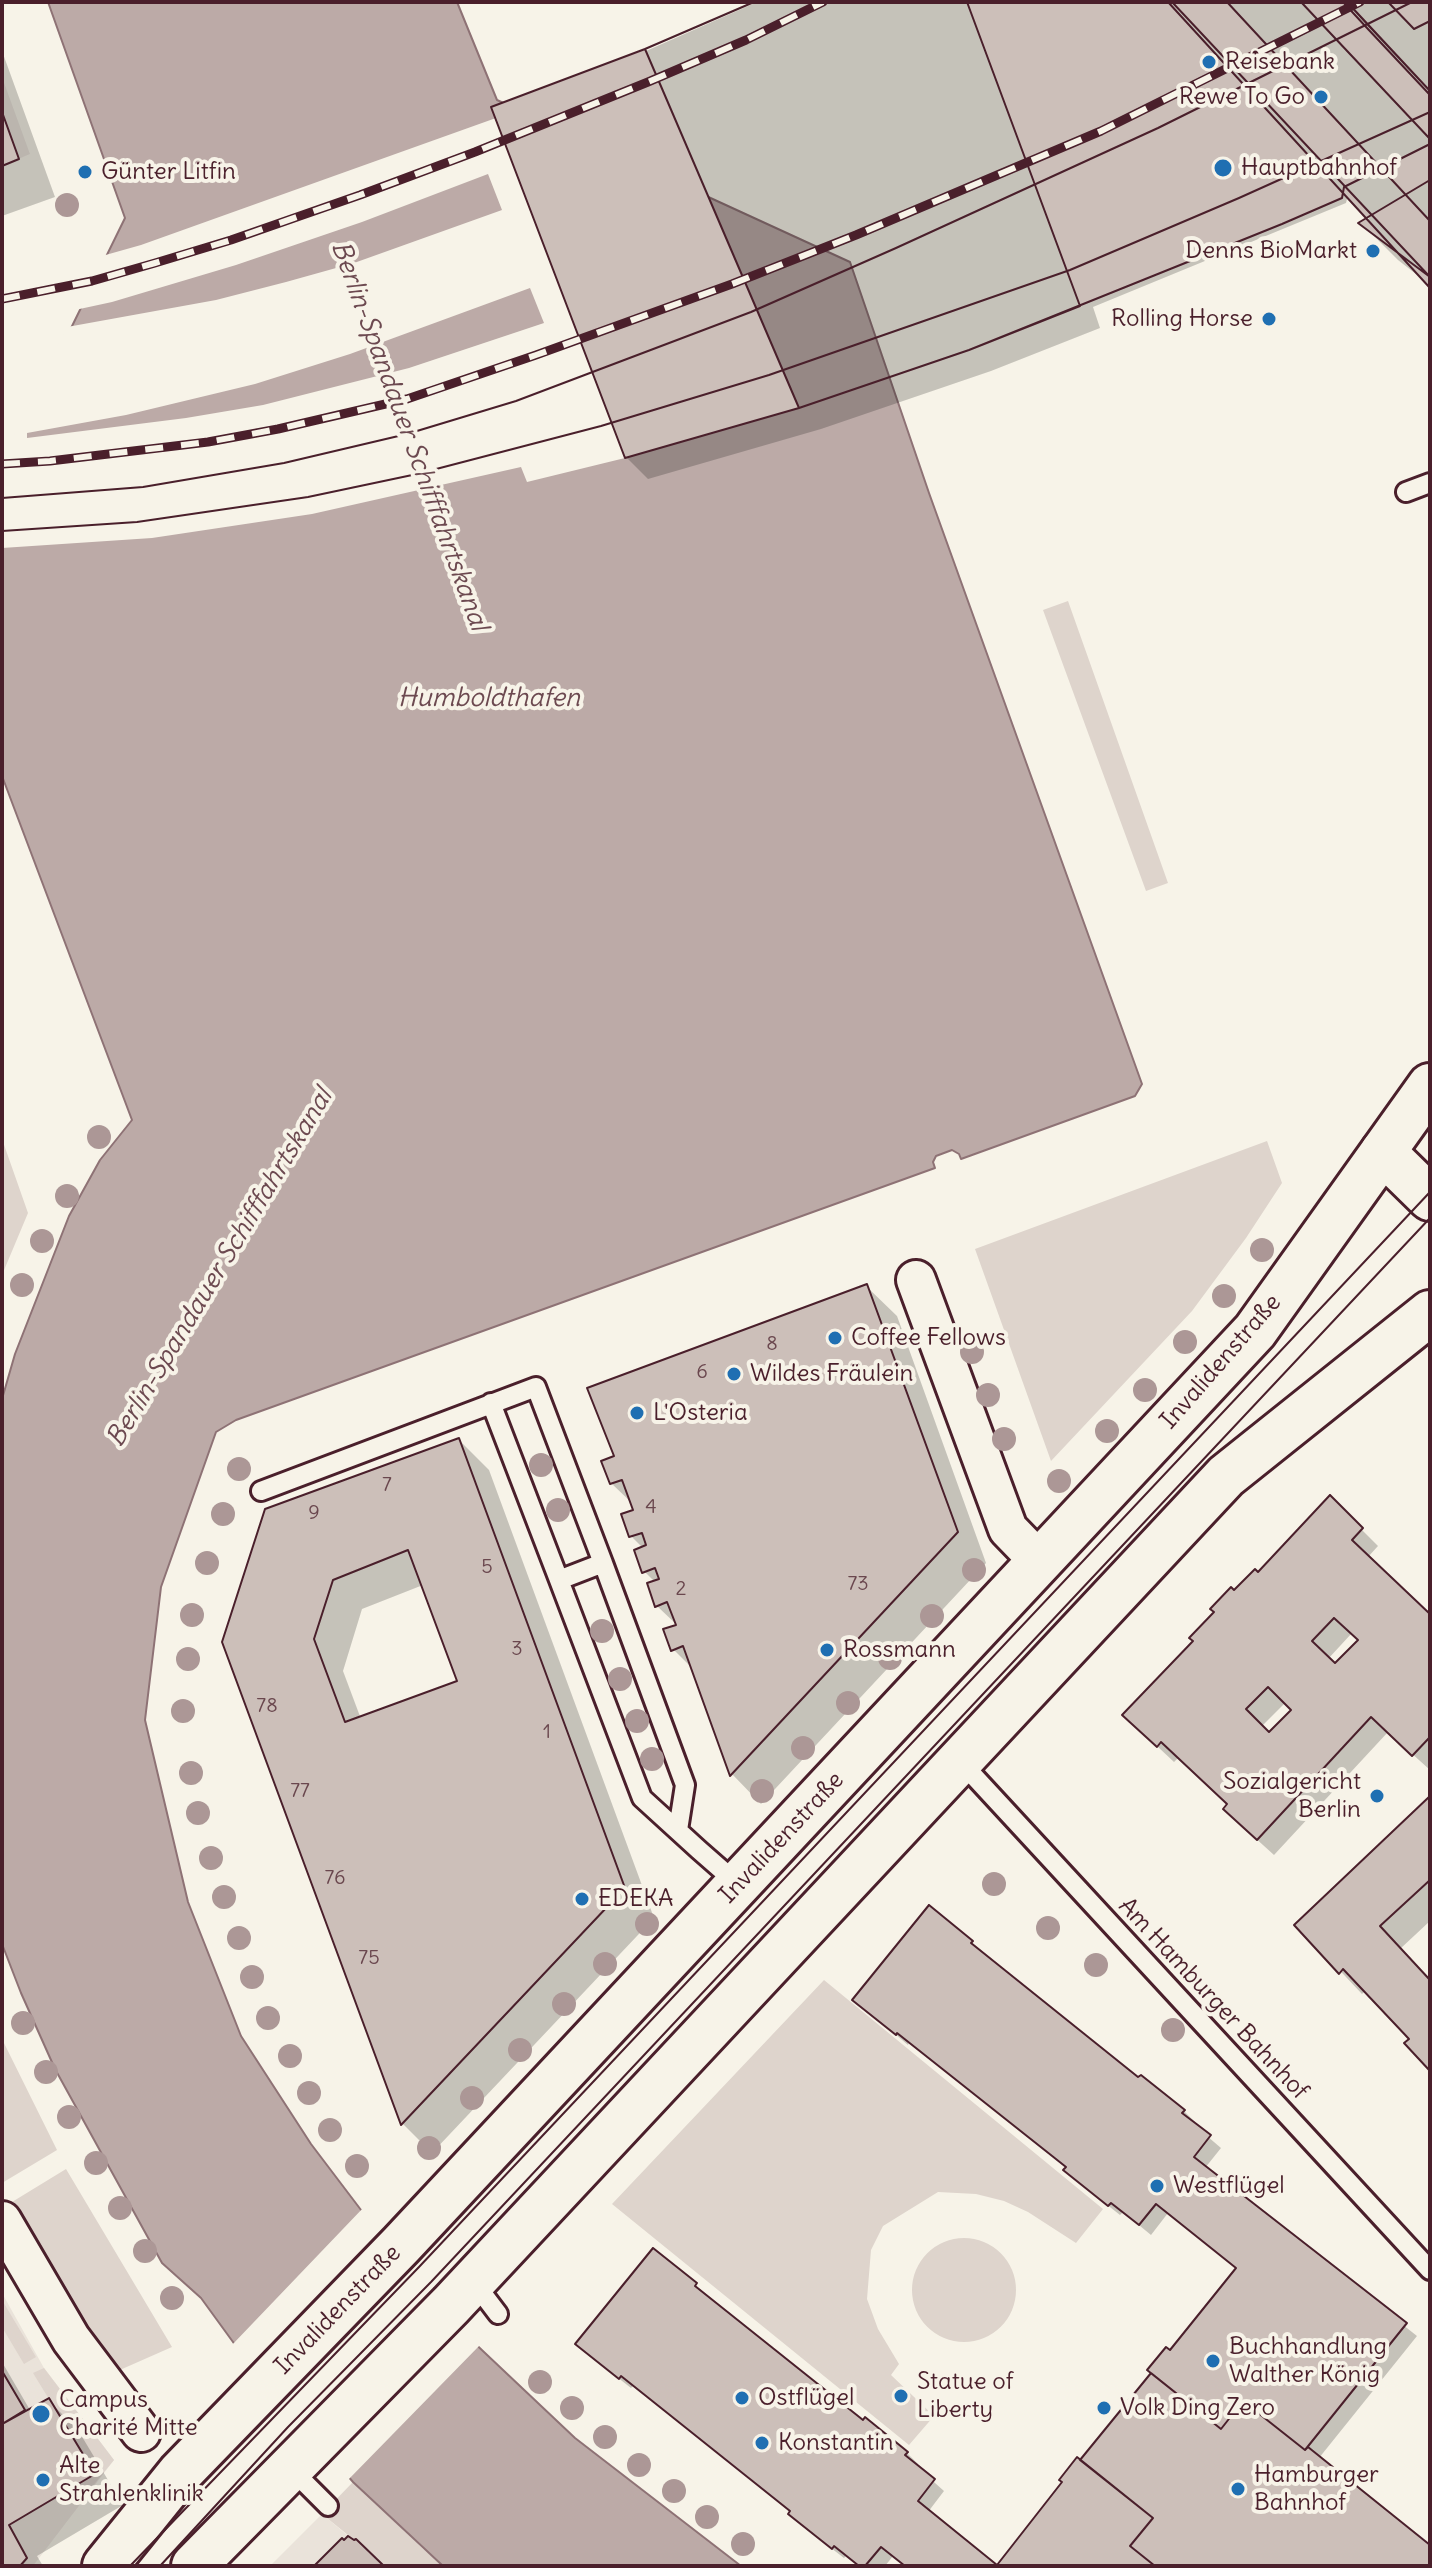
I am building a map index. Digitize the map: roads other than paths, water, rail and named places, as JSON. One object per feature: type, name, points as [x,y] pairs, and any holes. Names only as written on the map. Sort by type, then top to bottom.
[{"type":"main road","name":"Invalidenstraße","points":[[105,2566],[170,2484],[401,2245],[1255,1331],[1430,1086]]},
{"type":"main road","points":[[1383,1152],[1430,1198]]},
{"type":"main road","points":[[194,2566],[300,2460],[474,2300],[960,1761],[1226,1476],[1430,1313]]},
{"type":"street","points":[[916,1280],[1008,1529],[1039,1561]]},
{"type":"street","points":[[2,2221],[71,2339],[141,2432]]},
{"type":"lane","points":[[1406,492],[1430,483]]},
{"type":"lane","points":[[261,1491],[536,1387],[685,1785],[678,1830]]},
{"type":"lane","points":[[491,1403],[642,1798],[739,1885]]},
{"type":"lane","points":[[559,1580],[603,1563]]},
{"type":"lane","name":"Am Hamburger Bahnhof","points":[[960,1761],[1430,2270]]},
{"type":"lane","points":[[300,2460],[328,2506]]},
{"type":"water","name":"Humboldthafen","points":[[48,2],[457,2],[497,100],[850,262],[929,493],[1142,1084],[1135,1096],[961,1159],[952,1150],[936,1156],[933,1162],[935,1168],[236,1420],[216,1432],[161,1587],[145,1720],[188,1902],[241,2036],[311,2144],[430,2301],[575,2438],[741,2566],[443,2566],[353,2482],[233,2342],[201,2298],[162,2263],[55,2069],[2,1944],[2,1399],[15,1354],[69,1216],[100,1160],[132,1120],[2,776],[2,469],[125,218]]},
{"type":"tram line","points":[[2,498],[143,487],[284,463],[407,434],[516,401],[751,312],[896,248],[1158,128],[1412,2]]},
{"type":"tram line","points":[[2,531],[137,522],[308,497],[417,474],[601,426],[769,375],[1070,270],[1430,112]]},
{"type":"tram line","points":[[130,2566],[419,2267],[1430,1192]]},
{"type":"tram line","points":[[160,2566],[288,2427],[431,2282],[1430,1218]]},
{"type":"railway","points":[[2,299],[92,281],[155,263],[360,195],[648,82],[746,40],[823,2]]},
{"type":"railway","points":[[2,464],[208,442],[407,399],[732,284],[856,235],[1101,131],[1360,2]]},
{"type":"place","name":"Reisebank","points":[[1209,62]]},
{"type":"place","name":"Rewe To Go","points":[[1321,97]]},
{"type":"place","name":"Hauptbahnhof","points":[[1223,168]]},
{"type":"place","name":"Günter Litfin","points":[[85,172]]},
{"type":"place","name":"Denns BioMarkt","points":[[1373,251]]},
{"type":"place","name":"Rolling Horse","points":[[1269,319]]},
{"type":"place","name":"Coffee Fellows","points":[[835,1338]]},
{"type":"place","name":"Wildes Fräulein","points":[[734,1374]]},
{"type":"place","name":"L'Osteria","points":[[637,1413]]},
{"type":"place","name":"Rossmann","points":[[827,1650]]},
{"type":"place","name":"Sozialgericht Berlin","points":[[1377,1796]]},
{"type":"place","name":"EDEKA","points":[[582,1899]]},
{"type":"place","name":"Westflügel","points":[[1157,2186]]},
{"type":"place","name":"Buchhandlung Walther König","points":[[1213,2361]]},
{"type":"place","name":"Statue of Liberty","points":[[901,2396]]},
{"type":"place","name":"Ostflügel","points":[[742,2398]]},
{"type":"place","name":"Volk Ding Zero","points":[[1104,2408]]},
{"type":"place","name":"Campus Charité Mitte","points":[[41,2414]]},
{"type":"place","name":"Konstantin","points":[[762,2443]]},
{"type":"place","name":"Alte Strahlenklinik","points":[[43,2480]]},
{"type":"place","name":"Hamburger Bahnhof","points":[[1238,2489]]},
{"type":"water label","name":"Berlin-Spandauer Schifffahrtskanal","points":[[409,436]]},
{"type":"water label","name":"Berlin-Spandauer Schifffahrtskanal","points":[[220,1268]]}]
